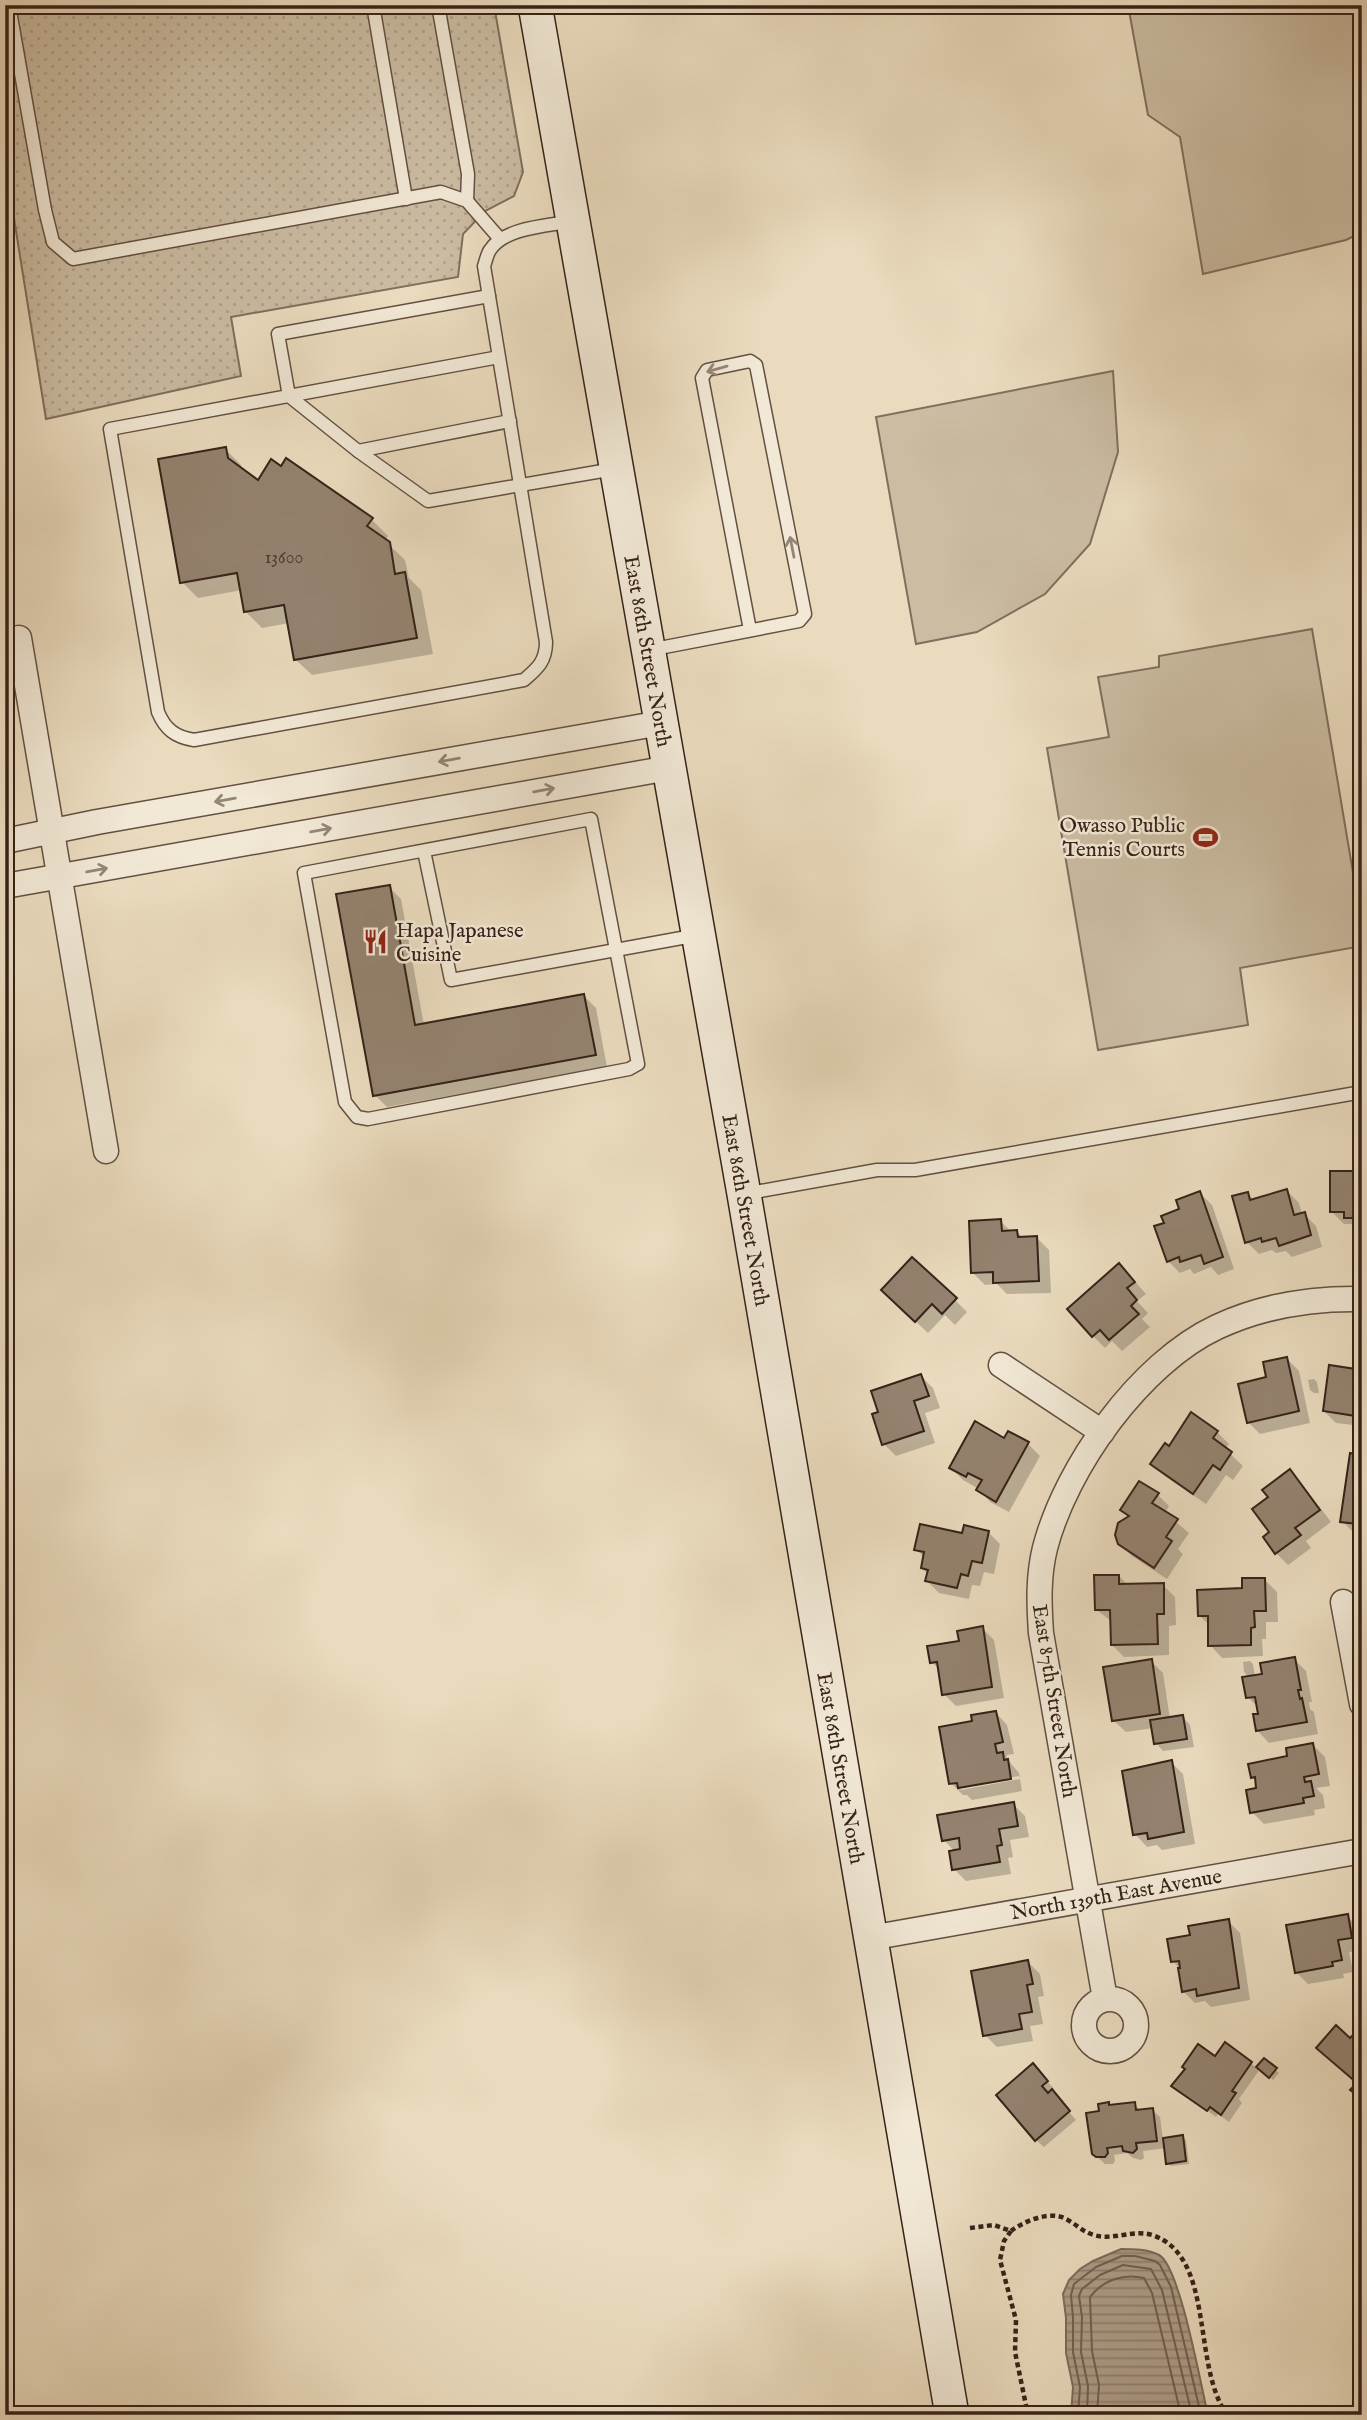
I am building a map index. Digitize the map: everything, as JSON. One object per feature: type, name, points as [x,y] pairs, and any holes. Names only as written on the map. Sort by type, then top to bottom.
[{"type":"main road","name":"East 86th Street North","points":[[535,5],[744,1194],[952,2415]]},
{"type":"street","points":[[5,640],[19,638],[106,1151]]},
{"type":"street","points":[[5,841],[97,822],[661,723]]},
{"type":"street","points":[[5,886],[669,768]]},
{"type":"street","name":"East 87th Street North","points":[[1105,1999],[1041,1633],[1041,1568],[1054,1521],[1064,1497],[1102,1432],[1153,1371],[1190,1342],[1237,1318],[1289,1304],[1328,1298],[1362,1299]]},
{"type":"street","points":[[1001,1366],[1102,1432]]},
{"type":"street","points":[[1343,1602],[1362,1704]]},
{"type":"street","name":"North 139th East Avenue","points":[[870,1938],[1362,1851]]},
{"type":"lane","points":[[9,5],[44,210],[53,242],[73,259],[441,192],[467,201],[500,239]]},
{"type":"lane","points":[[373,5],[406,199]]},
{"type":"lane","points":[[438,5],[468,174],[467,201]]},
{"type":"lane","points":[[499,357],[110,429],[158,712],[163,724],[182,738],[194,740],[524,680],[539,667],[546,655],[546,642],[484,266],[488,251],[500,239],[516,232],[573,221]]},
{"type":"lane","points":[[489,296],[278,334],[289,396],[358,451],[428,501],[616,469]]},
{"type":"lane","points":[[648,650],[799,621],[805,614],[756,365],[750,361],[707,370],[702,378],[750,630]]},
{"type":"lane","points":[[358,451],[510,421]]},
{"type":"lane","points":[[591,820],[618,951],[638,1063],[629,1069],[368,1119],[357,1117],[345,1102],[303,873],[591,820]]},
{"type":"lane","points":[[424,851],[451,980],[699,935]]},
{"type":"lane","points":[[744,1194],[877,1170],[915,1170],[1362,1092]]},
{"type":"path","points":[[1028,2415],[1015,2352],[1017,2320],[1000,2260],[1004,2241],[1012,2231],[1026,2222],[1055,2215],[1097,2236],[1144,2233],[1172,2246],[1184,2259],[1200,2313],[1206,2360],[1219,2402],[1227,2415]]},
{"type":"path","points":[[970,2228],[994,2225],[1012,2231]]},
{"type":"shaded area","points":[[5,5],[494,5],[523,172],[514,196],[485,211],[463,234],[458,277],[231,317],[241,376],[46,419],[5,162]]},
{"type":"shaded area","points":[[1128,5],[1362,5],[1362,232],[1346,240],[1203,274],[1180,137],[1148,115]]},
{"type":"shaded area","points":[[1113,371],[1118,452],[1090,544],[1045,594],[977,632],[916,644],[876,417]]},
{"type":"shaded area","name":"Owasso Public Tennis Courts","points":[[1312,629],[1362,926],[1362,946],[1240,968],[1248,1025],[1098,1050],[1047,748],[1109,737],[1098,677],[1159,667],[1159,656]]},
{"type":"water","points":[[1121,2249],[1155,2253],[1167,2264],[1182,2303],[1208,2415],[1071,2415],[1073,2387],[1066,2353],[1063,2294],[1069,2280],[1080,2269]]},
{"type":"building","points":[[226,447],[228,458],[258,480],[271,459],[281,466],[286,458],[373,518],[367,526],[390,542],[395,574],[405,572],[417,638],[294,660],[284,605],[244,612],[237,573],[180,583],[158,459]]},
{"type":"building","points":[[390,885],[415,1025],[584,994],[596,1055],[373,1096],[336,894]]},
{"type":"building","points":[[1330,1171],[1362,1171],[1362,1238],[1361,1218],[1344,1218],[1344,1212],[1330,1212]]},
{"type":"building","points":[[1287,1189],[1294,1215],[1305,1212],[1311,1235],[1279,1246],[1276,1238],[1262,1242],[1261,1238],[1245,1243],[1232,1196],[1248,1192],[1250,1200]]},
{"type":"building","points":[[1200,1191],[1223,1257],[1204,1264],[1201,1255],[1180,1262],[1179,1257],[1167,1262],[1154,1226],[1164,1223],[1161,1216],[1179,1209],[1176,1200]]},
{"type":"building","points":[[1001,1219],[1002,1231],[1017,1230],[1018,1237],[1037,1236],[1039,1281],[993,1283],[993,1272],[971,1273],[969,1221]]},
{"type":"building","points":[[912,1257],[957,1298],[942,1314],[932,1304],[915,1322],[881,1290]]},
{"type":"building","points":[[1119,1263],[1135,1282],[1127,1288],[1137,1300],[1131,1306],[1139,1314],[1109,1340],[1100,1330],[1092,1337],[1067,1309]]},
{"type":"building","points":[[1359,1350],[1362,1351],[1362,1408],[1357,1408],[1356,1416],[1323,1411],[1329,1365],[1356,1369]]},
{"type":"building","points":[[1287,1357],[1299,1411],[1247,1423],[1238,1384],[1266,1377],[1263,1362]]},
{"type":"building","points":[[921,1374],[929,1396],[914,1401],[924,1431],[882,1445],[872,1414],[878,1412],[871,1391]]},
{"type":"building","points":[[1191,1412],[1218,1431],[1213,1438],[1232,1452],[1220,1470],[1213,1465],[1193,1494],[1150,1464],[1165,1443],[1169,1446]]},
{"type":"building","points":[[975,1421],[1004,1438],[1008,1431],[1029,1442],[996,1502],[976,1490],[982,1480],[968,1473],[966,1477],[949,1468]]},
{"type":"building","points":[[1350,1453],[1362,1455],[1362,1511],[1358,1524],[1340,1522]]},
{"type":"building","points":[[1290,1469],[1320,1510],[1295,1528],[1301,1535],[1275,1554],[1263,1537],[1269,1532],[1252,1509],[1268,1497],[1262,1490]]},
{"type":"building","points":[[1139,1481],[1159,1493],[1152,1503],[1178,1519],[1166,1537],[1172,1541],[1154,1568],[1118,1544],[1115,1535],[1118,1523],[1129,1516],[1120,1510]]},
{"type":"building","points":[[920,1524],[962,1533],[964,1525],[989,1531],[982,1563],[972,1561],[968,1576],[961,1574],[957,1588],[925,1581],[928,1570],[921,1568],[924,1552],[914,1550]]},
{"type":"building","points":[[1094,1575],[1119,1575],[1119,1584],[1164,1583],[1164,1614],[1157,1614],[1158,1644],[1111,1645],[1110,1610],[1095,1610]]},
{"type":"building","points":[[1242,1578],[1265,1578],[1266,1611],[1254,1611],[1255,1627],[1251,1628],[1251,1645],[1208,1646],[1208,1616],[1198,1616],[1197,1590],[1242,1588]]},
{"type":"building","points":[[983,1626],[992,1687],[942,1695],[937,1662],[930,1663],[927,1646],[959,1641],[957,1631]]},
{"type":"building","points":[[1295,1657],[1301,1690],[1298,1690],[1307,1722],[1256,1731],[1253,1714],[1258,1714],[1255,1697],[1246,1698],[1242,1677],[1262,1674],[1260,1663]]},
{"type":"building","points":[[1152,1659],[1160,1714],[1112,1721],[1103,1667]]},
{"type":"building","points":[[996,1711],[1003,1742],[995,1744],[997,1753],[1003,1752],[1004,1760],[1008,1759],[1011,1779],[958,1788],[957,1783],[949,1784],[939,1727],[972,1721],[971,1715]]},
{"type":"building","points":[[1183,1715],[1187,1739],[1154,1744],[1150,1720]]},
{"type":"building","points":[[1313,1743],[1319,1774],[1304,1777],[1305,1782],[1311,1781],[1314,1796],[1303,1798],[1304,1803],[1250,1813],[1246,1790],[1256,1788],[1255,1777],[1251,1778],[1248,1764],[1287,1756],[1286,1748]]},
{"type":"building","points":[[1172,1760],[1184,1832],[1148,1839],[1147,1833],[1133,1835],[1122,1771]]},
{"type":"building","points":[[1014,1802],[1018,1826],[999,1829],[1002,1845],[997,1846],[1000,1862],[952,1870],[949,1851],[960,1849],[959,1838],[942,1841],[937,1815]]},
{"type":"building","points":[[1348,1914],[1352,1938],[1338,1940],[1342,1960],[1332,1962],[1333,1966],[1295,1973],[1286,1925]]},
{"type":"building","points":[[1229,1919],[1239,1988],[1197,1996],[1196,1989],[1182,1992],[1179,1961],[1171,1962],[1167,1939],[1190,1935],[1188,1926]]},
{"type":"building","points":[[1028,1960],[1033,1984],[1027,1985],[1032,2012],[1019,2014],[1022,2029],[983,2036],[971,1971]]},
{"type":"building","points":[[1336,2025],[1350,2038],[1355,2033],[1362,2038],[1362,2096],[1350,2090],[1357,2083],[1316,2048]]},
{"type":"building","points":[[1225,2042],[1252,2062],[1232,2091],[1236,2093],[1221,2115],[1210,2107],[1207,2111],[1171,2086],[1185,2069],[1182,2067],[1198,2044],[1215,2056]]},
{"type":"building","points":[[1264,2058],[1277,2068],[1269,2078],[1256,2067]]},
{"type":"building","points":[[1033,2063],[1048,2081],[1042,2086],[1048,2093],[1052,2089],[1070,2111],[1035,2141],[996,2095]]},
{"type":"building","points":[[1109,2102],[1109,2105],[1135,2102],[1136,2110],[1153,2108],[1157,2141],[1136,2143],[1137,2149],[1133,2153],[1123,2151],[1122,2146],[1107,2148],[1105,2157],[1092,2154],[1086,2113],[1099,2111],[1098,2104]]},
{"type":"building","points":[[1183,2135],[1186,2161],[1166,2164],[1163,2138]]},
{"type":"place","name":"Owasso Public Tennis Courts","points":[[1205,837]]},
{"type":"place","name":"Hapa Japanese Cuisine","points":[[376,942]]}]
